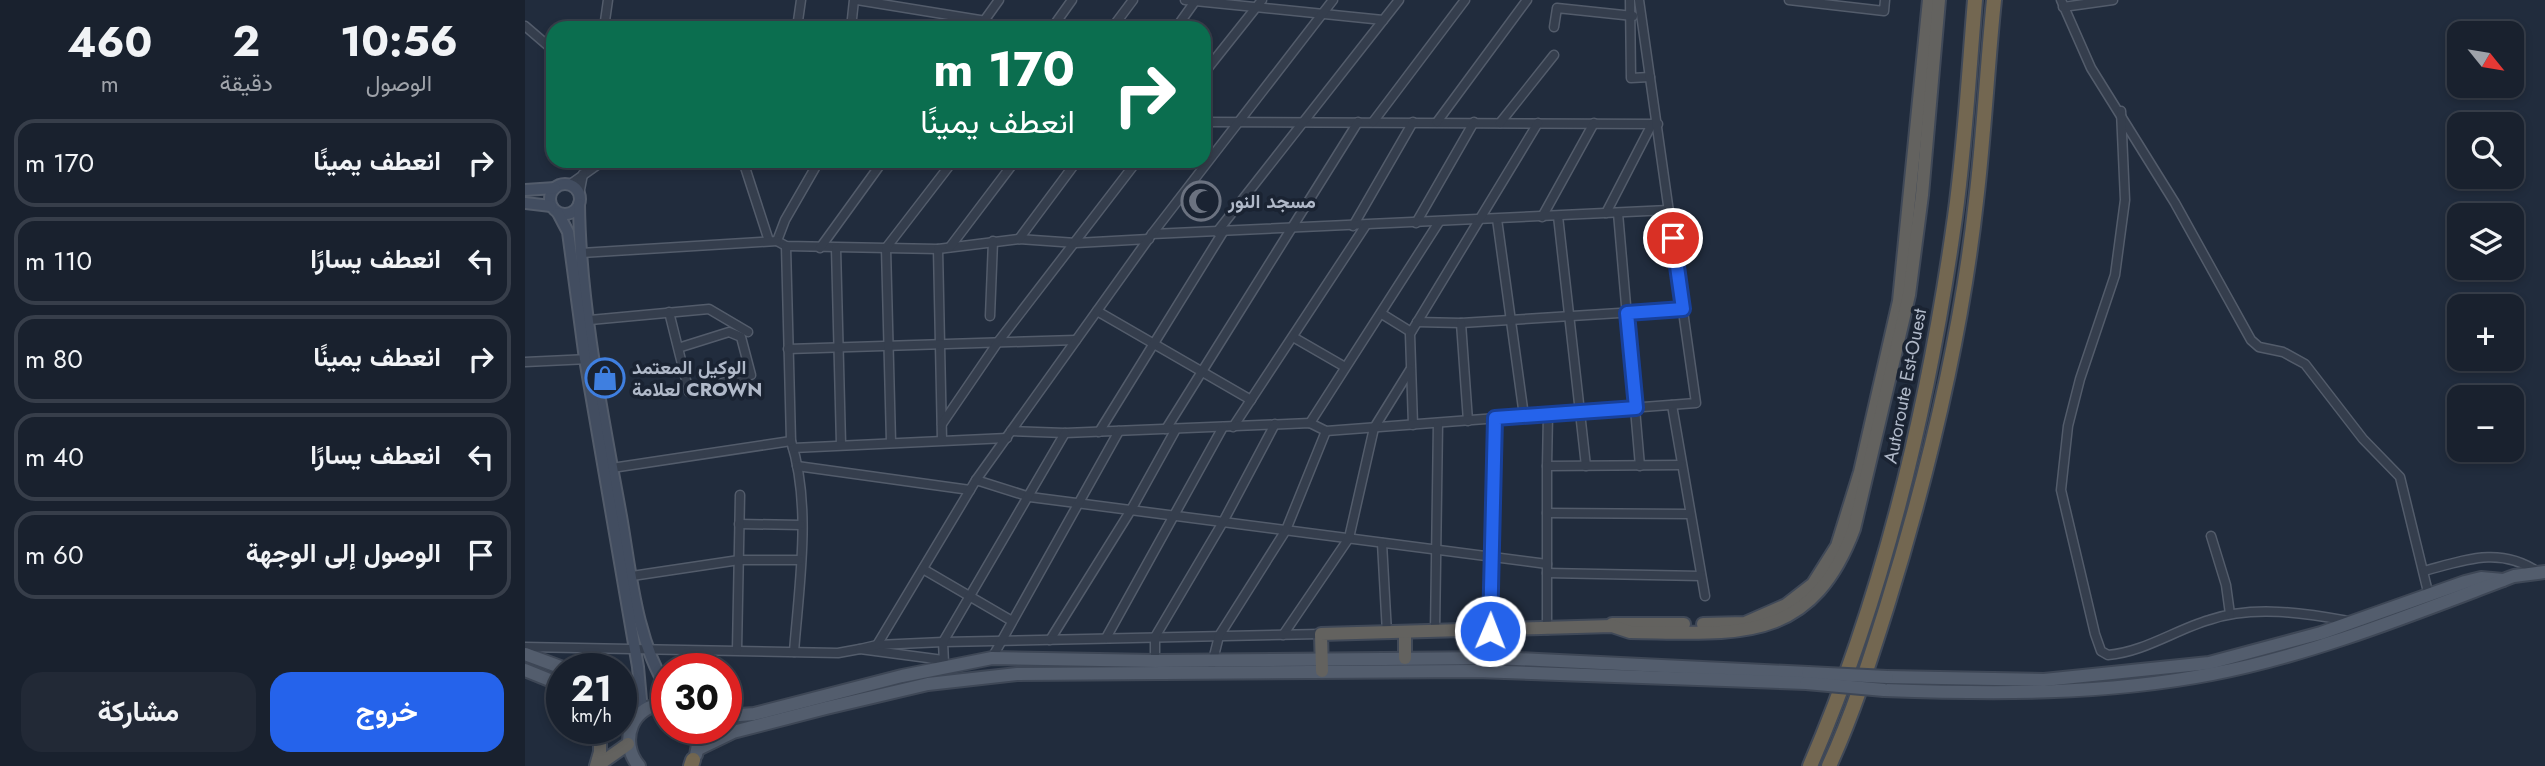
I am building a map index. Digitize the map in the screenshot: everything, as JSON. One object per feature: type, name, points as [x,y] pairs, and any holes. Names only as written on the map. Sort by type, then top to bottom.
[{"type":"highway","points":[[1605,627],[1617,623],[1745,623],[1767,616],[1797,598],[1826,567],[1837,546],[1860,472],[1894,327],[1911,200],[1929,0]]},
{"type":"highway","points":[[1322,665],[1321,634],[1605,627],[1630,632],[1716,633],[1763,628],[1807,603],[1842,562],[1861,502],[1904,321],[1922,195],[1939,0]]},
{"type":"highway","name":"Autoroute Est-Ouest","points":[[1810,766],[1832,714],[1889,542],[1926,388],[1955,216],[1975,0]]},
{"type":"highway","name":"Autoroute Est-Ouest","points":[[1829,766],[1864,679],[1905,550],[1933,444],[1955,343],[1976,202],[1994,0]]},
{"type":"highway","points":[[1405,632],[1405,658]]},
{"type":"highway","points":[[597,766],[601,744]]},
{"type":"highway","points":[[597,766],[625,744]]},
{"type":"main road","points":[[525,190],[569,185],[579,200],[581,253],[590,320],[590,358],[632,576],[651,656]]},
{"type":"main road","points":[[555,188],[550,196],[568,232],[590,358],[635,649],[640,713]]},
{"type":"main road","points":[[525,203],[572,212],[579,200]]},
{"type":"main road","points":[[742,715],[754,714],[944,663],[992,658],[1131,667],[1212,668],[1322,665],[1405,658],[1496,659],[2045,693],[2107,689],[2212,674],[2319,645],[2504,580],[2542,572]]},
{"type":"main road","points":[[1885,683],[2044,680],[2160,670],[2222,660],[2354,622],[2428,592],[2473,580],[2504,580]]},
{"type":"main road","points":[[525,654],[546,662]]},
{"type":"main road","points":[[693,760],[722,736],[948,681],[1131,667],[1155,661],[1212,668]]},
{"type":"main road","points":[[1322,665],[1807,678]]},
{"type":"main road","points":[[525,670],[546,679]]},
{"type":"main road","points":[[637,717],[640,713],[651,710]]},
{"type":"main road","points":[[630,744],[639,766]]},
{"type":"street","points":[[605,21],[608,0]]},
{"type":"street","points":[[798,21],[801,0]]},
{"type":"street","points":[[854,21],[856,0],[963,21]]},
{"type":"street","points":[[986,21],[999,0]]},
{"type":"street","points":[[1057,21],[1072,0]]},
{"type":"street","points":[[1117,21],[1133,0]]},
{"type":"street","points":[[1185,0],[1246,3],[1255,9],[1383,20]]},
{"type":"street","points":[[1211,64],[1262,0]]},
{"type":"street","points":[[1211,157],[1333,0]]},
{"type":"street","points":[[1098,432],[1220,232],[1399,0]]},
{"type":"street","points":[[1373,122],[1465,0]]},
{"type":"street","points":[[1437,122],[1527,0]]},
{"type":"street","points":[[1630,0],[1633,16],[1631,78],[1650,77]]},
{"type":"street","points":[[612,468],[792,445],[1310,423],[1326,431],[1696,403],[1639,0]]},
{"type":"street","points":[[1789,0],[1843,3],[1884,11],[1885,0]]},
{"type":"street","points":[[2113,0],[2062,4],[2091,68],[2120,111],[2251,340],[2259,347],[2283,352],[2305,363],[2363,439],[2400,477],[2428,592]]},
{"type":"street","points":[[1181,21],[1196,1]]},
{"type":"street","points":[[1554,27],[1557,8],[1633,16]]},
{"type":"street","points":[[525,26],[546,44]]},
{"type":"street","points":[[1500,123],[1554,55]]},
{"type":"street","points":[[2120,111],[2125,200],[2118,256],[2115,275],[2080,379],[2070,418],[2062,502],[2099,646],[2105,654],[2149,645],[2230,614],[2312,615],[2354,622]]},
{"type":"street","points":[[1211,122],[1305,120],[1655,124]]},
{"type":"street","points":[[1166,429],[1294,229],[1358,122]]},
{"type":"street","points":[[1353,226],[1413,122]]},
{"type":"street","points":[[1416,223],[1474,122]]},
{"type":"street","points":[[1413,425],[1411,332],[1538,123]]},
{"type":"street","points":[[1542,216],[1594,123]]},
{"type":"street","points":[[1607,213],[1655,124]]},
{"type":"street","points":[[569,185],[587,168]]},
{"type":"street","points":[[579,200],[587,168]]},
{"type":"street","points":[[746,168],[777,243],[788,349],[792,445],[797,466],[801,526],[794,652]]},
{"type":"street","points":[[777,243],[785,220],[814,168]]},
{"type":"street","points":[[820,248],[878,168]]},
{"type":"street","points":[[891,442],[886,248],[948,168]]},
{"type":"street","points":[[950,247],[1010,168]]},
{"type":"street","points":[[1019,239],[1072,168]]},
{"type":"street","points":[[942,424],[997,342],[1132,168]]},
{"type":"street","points":[[877,645],[976,480],[1202,168]]},
{"type":"street","points":[[581,253],[777,243],[820,248],[938,249],[1019,239],[1076,243],[1220,232],[1669,210]]},
{"type":"street","points":[[1618,213],[1640,466]]},
{"type":"street","points":[[1558,216],[1586,466]]},
{"type":"street","points":[[1497,219],[1513,320],[1524,416]]},
{"type":"street","points":[[1310,423],[1439,222]]},
{"type":"street","points":[[1233,427],[1366,225]]},
{"type":"street","points":[[991,316],[993,241]]},
{"type":"street","points":[[837,248],[842,444]]},
{"type":"street","points":[[938,249],[942,440]]},
{"type":"street","points":[[590,320],[709,309],[748,331]]},
{"type":"street","points":[[1417,322],[1461,323],[1683,309]]},
{"type":"street","points":[[1097,311],[1251,400]]},
{"type":"street","points":[[669,312],[689,393],[751,375],[741,337],[729,332],[678,348]]},
{"type":"street","points":[[1382,314],[1411,332]]},
{"type":"street","points":[[1461,323],[1468,421]]},
{"type":"street","points":[[1293,337],[1345,367]]},
{"type":"street","points":[[788,349],[1076,340]]},
{"type":"street","points":[[525,362],[590,358]]},
{"type":"street","points":[[1283,635],[1349,538],[1374,428],[1410,370]]},
{"type":"street","points":[[1672,405],[1705,596]]},
{"type":"street","points":[[1547,630],[1548,414]]},
{"type":"street","points":[[1490,631],[1495,418]]},
{"type":"street","points":[[1435,632],[1438,423]]},
{"type":"street","points":[[1155,661],[1155,638],[1223,522],[1275,424]]},
{"type":"street","points":[[1106,638],[1223,427]]},
{"type":"street","points":[[1050,640],[1131,510],[1176,429]]},
{"type":"street","points":[[992,658],[999,641],[1119,431]]},
{"type":"street","points":[[1212,668],[1219,636],[1286,530],[1326,431]]},
{"type":"street","points":[[948,681],[943,642],[1065,433]]},
{"type":"street","points":[[1547,466],[1681,465]]},
{"type":"street","points":[[797,466],[970,490]]},
{"type":"street","points":[[976,480],[1030,497],[1492,557],[1547,569],[1701,576]]},
{"type":"street","points":[[737,650],[740,495]]},
{"type":"street","points":[[1547,513],[1689,514]]},
{"type":"street","points":[[739,524],[801,526]]},
{"type":"street","points":[[2211,536],[2226,585],[2230,614]]},
{"type":"street","points":[[1382,543],[1387,633]]},
{"type":"street","points":[[2424,571],[2467,559],[2499,555],[2513,558],[2542,572]]},
{"type":"street","points":[[632,576],[739,560],[800,560]]},
{"type":"street","points":[[923,569],[1012,621]]},
{"type":"street","points":[[525,647],[838,653],[877,645],[943,642],[1321,634]]},
{"type":"street","points":[[860,649],[944,663]]},
{"type":"place","name":"مسجد النور","points":[[1201,201]]},
{"type":"place","name":"الوكيل المعتمد لعلامة CROWN","points":[[605,378]]},
{"type":"route","points":[[1490,631],[1495,418],[1636,408],[1627,313],[1683,309],[1673,238]]}]
